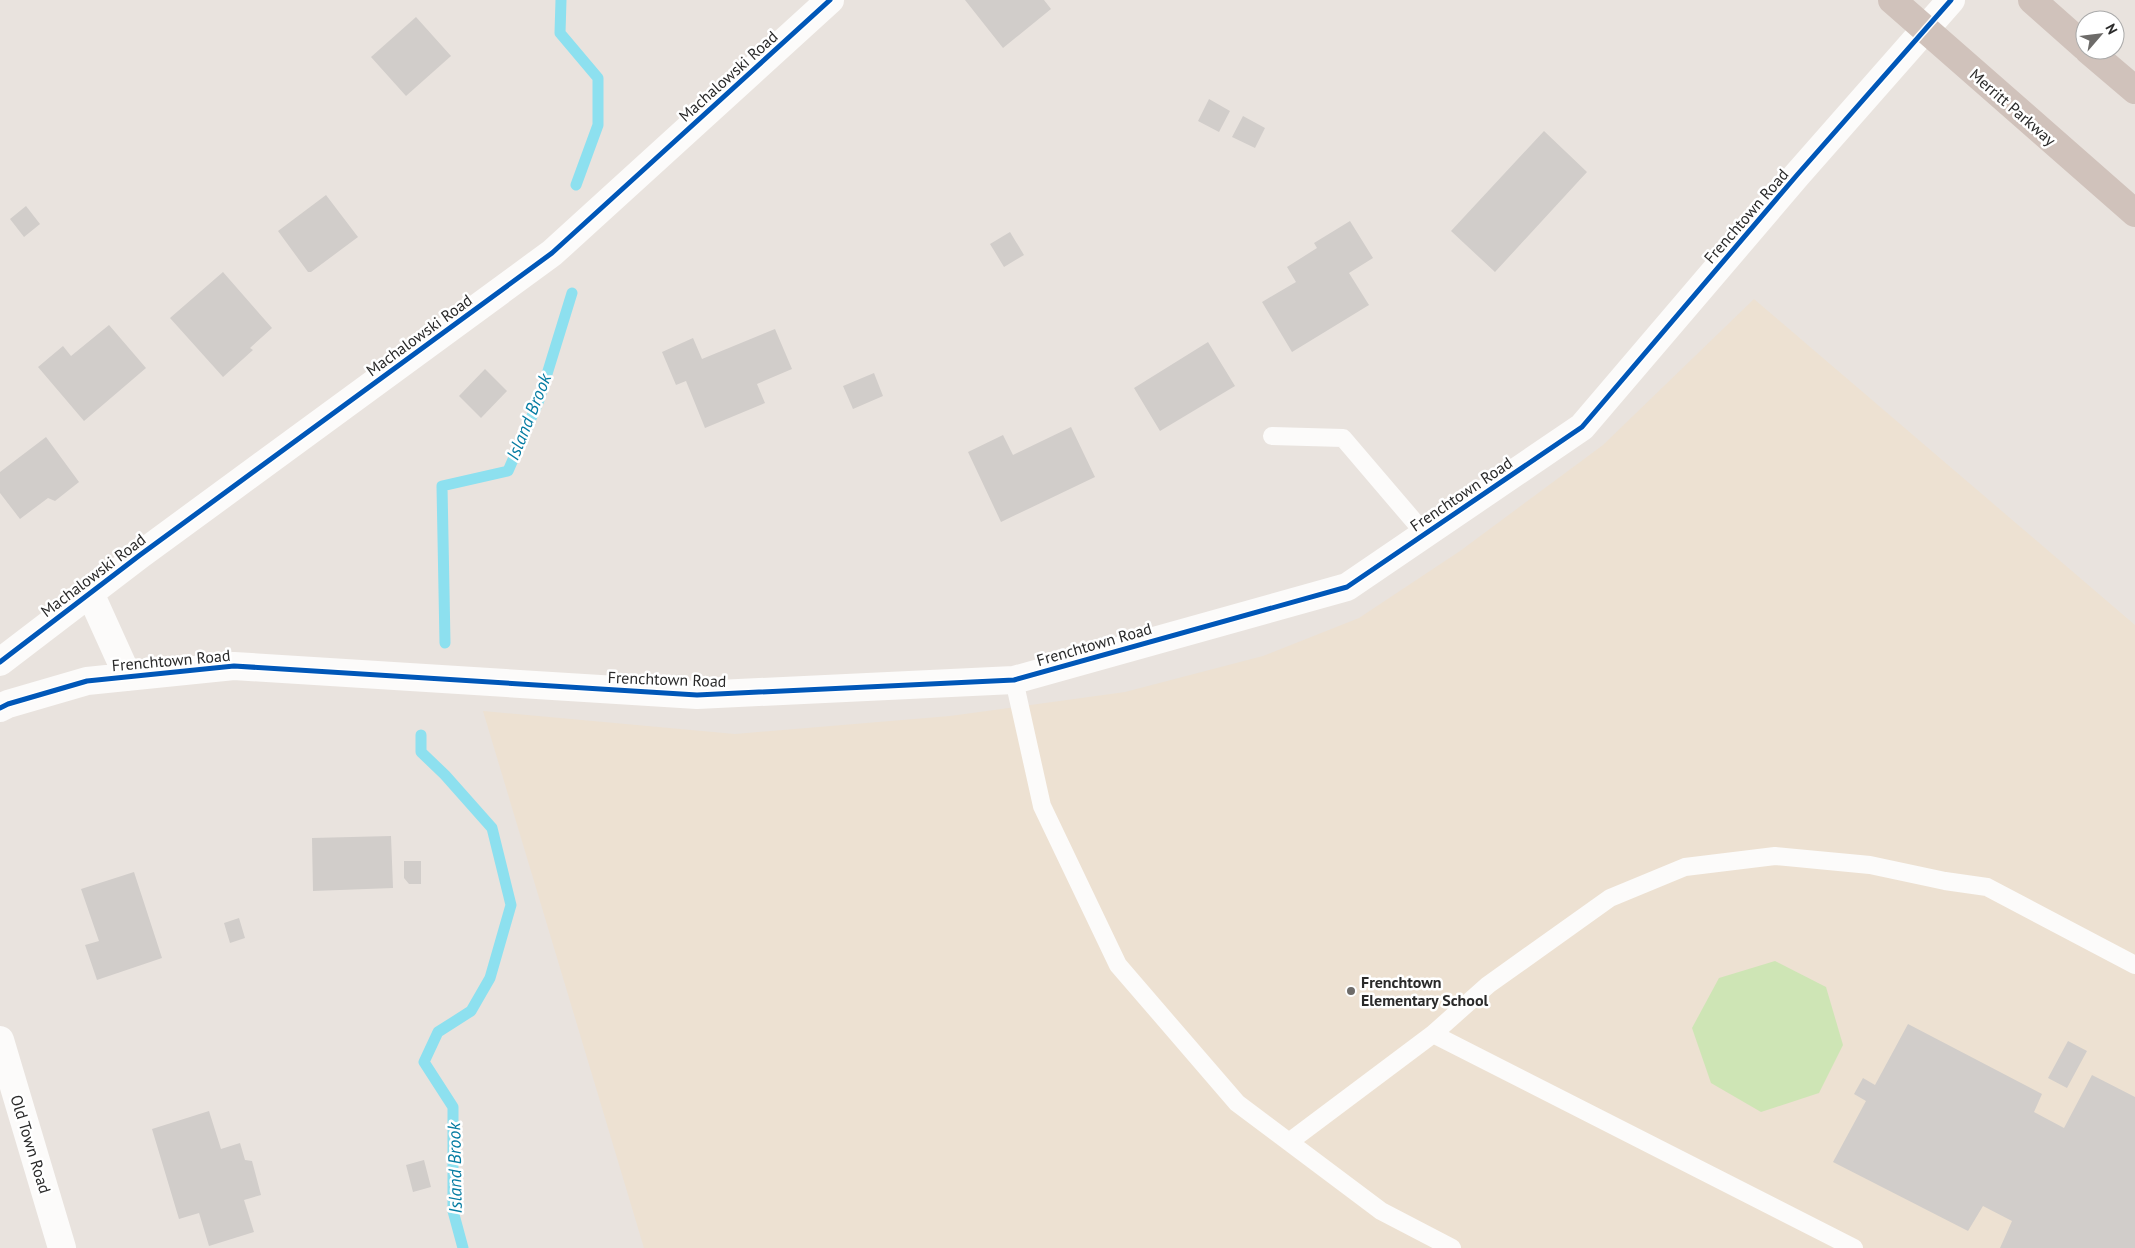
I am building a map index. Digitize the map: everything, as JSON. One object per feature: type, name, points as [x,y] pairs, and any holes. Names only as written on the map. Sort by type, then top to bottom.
[{"type":"highway","name":"Merritt Parkway","points":[[1892,0],[2135,214]]},
{"type":"highway","points":[[2032,0],[2075,38]]},
{"type":"highway","points":[[2100,60],[2135,90]]},
{"type":"street","name":"Machalowski Road","points":[[0,662],[90,593],[552,253],[830,0]]},
{"type":"street","name":"Frenchtown Road","points":[[0,708],[87,681],[234,666],[698,696],[1014,680],[1347,587],[1582,427],[1951,0]]},
{"type":"street","points":[[90,593],[128,677]]},
{"type":"street","name":"Old Town Road","points":[[0,1040],[62,1248]]},
{"type":"lane","points":[[1272,436],[1343,438],[1425,534]]},
{"type":"lane","points":[[1014,680],[1042,806],[1118,965],[1237,1103],[1381,1211],[1452,1248]]},
{"type":"lane","points":[[1289,1142],[1433,1034],[1488,985],[1610,898],[1685,867],[1775,856],[1870,865],[1987,888],[2135,966]]},
{"type":"lane","points":[[1433,1034],[1854,1248]]},
{"type":"shaded area","name":"Frenchtown Elementary School","points":[[1754,299],[2135,625],[2135,1248],[644,1248],[483,711],[735,734],[950,716],[1125,692],[1263,656],[1359,618],[1460,551],[1603,445]]},
{"type":"green space","points":[[1775,961],[1826,987],[1843,1045],[1819,1093],[1761,1112],[1711,1083],[1692,1028],[1719,978]]},
{"type":"building","points":[[965,0],[1044,0],[1051,9],[1003,48]]},
{"type":"building","points":[[416,17],[451,56],[406,96],[371,57]]},
{"type":"building","points":[[1209,99],[1230,111],[1219,132],[1198,121]]},
{"type":"building","points":[[1243,116],[1265,128],[1255,148],[1232,137]]},
{"type":"building","points":[[1544,131],[1587,172],[1495,272],[1451,231]]},
{"type":"building","points":[[326,195],[358,237],[311,272],[308,272],[278,231]]},
{"type":"building","points":[[26,206],[40,224],[24,237],[10,219]]},
{"type":"building","points":[[1350,221],[1373,258],[1349,273],[1369,305],[1292,352],[1262,302],[1296,282],[1287,267],[1317,248],[1314,243]]},
{"type":"building","points":[[1010,232],[1024,255],[1004,267],[990,244]]},
{"type":"building","points":[[223,272],[272,328],[250,348],[253,350],[223,377],[170,318]]},
{"type":"building","points":[[109,325],[146,368],[84,421],[38,367],[63,346],[71,356]]},
{"type":"building","points":[[775,329],[792,369],[757,384],[765,403],[705,428],[686,381],[676,385],[662,352],[693,338],[702,359]]},
{"type":"building","points":[[1208,342],[1235,386],[1160,431],[1134,388]]},
{"type":"building","points":[[485,369],[507,391],[481,418],[459,396]]},
{"type":"building","points":[[874,373],[883,396],[853,409],[843,386]]},
{"type":"building","points":[[1071,427],[1095,477],[1001,522],[968,452],[1003,435],[1013,455]]},
{"type":"building","points":[[46,437],[79,482],[55,501],[48,498],[20,519],[0,493],[0,472]]},
{"type":"building","points":[[391,836],[393,888],[313,891],[312,838]]},
{"type":"building","points":[[404,861],[421,861],[421,884],[409,884],[404,878]]},
{"type":"building","points":[[134,872],[162,958],[97,980],[85,945],[99,941],[81,889]]},
{"type":"building","points":[[239,918],[245,938],[230,943],[224,923]]},
{"type":"building","points":[[1908,1024],[2042,1094],[2034,1112],[2064,1128],[2092,1075],[2135,1097],[2135,1248],[2000,1248],[2012,1221],[1983,1206],[1968,1231],[1833,1162],[1866,1101],[1854,1094],[1863,1078],[1875,1085]]},
{"type":"building","points":[[2068,1041],[2087,1051],[2067,1088],[2048,1078]]},
{"type":"building","points":[[209,1111],[221,1149],[240,1143],[245,1160],[252,1161],[261,1195],[244,1200],[254,1232],[209,1246],[199,1213],[179,1219],[152,1129]]},
{"type":"building","points":[[424,1160],[431,1187],[413,1192],[406,1165]]},
{"type":"waterway","name":"Island Brook","points":[[561,0],[560,33],[598,78],[598,125],[576,185]]},
{"type":"waterway","name":"Island Brook","points":[[445,643],[442,486],[508,471],[539,400],[572,293]]},
{"type":"waterway","name":"Island Brook","points":[[421,735],[421,752],[445,775],[492,828],[511,905],[490,978],[471,1011],[438,1032],[424,1062],[453,1107],[453,1211],[463,1248]]},
{"type":"cycle path","points":[[0,662],[140,555],[552,253],[830,0]]},
{"type":"cycle path","points":[[0,708],[87,681],[234,666],[697,695],[1014,680],[1347,587],[1582,427],[1797,175],[1951,0]]},
{"type":"place","name":"Frenchtown Elementary School","points":[[1351,991]]}]
